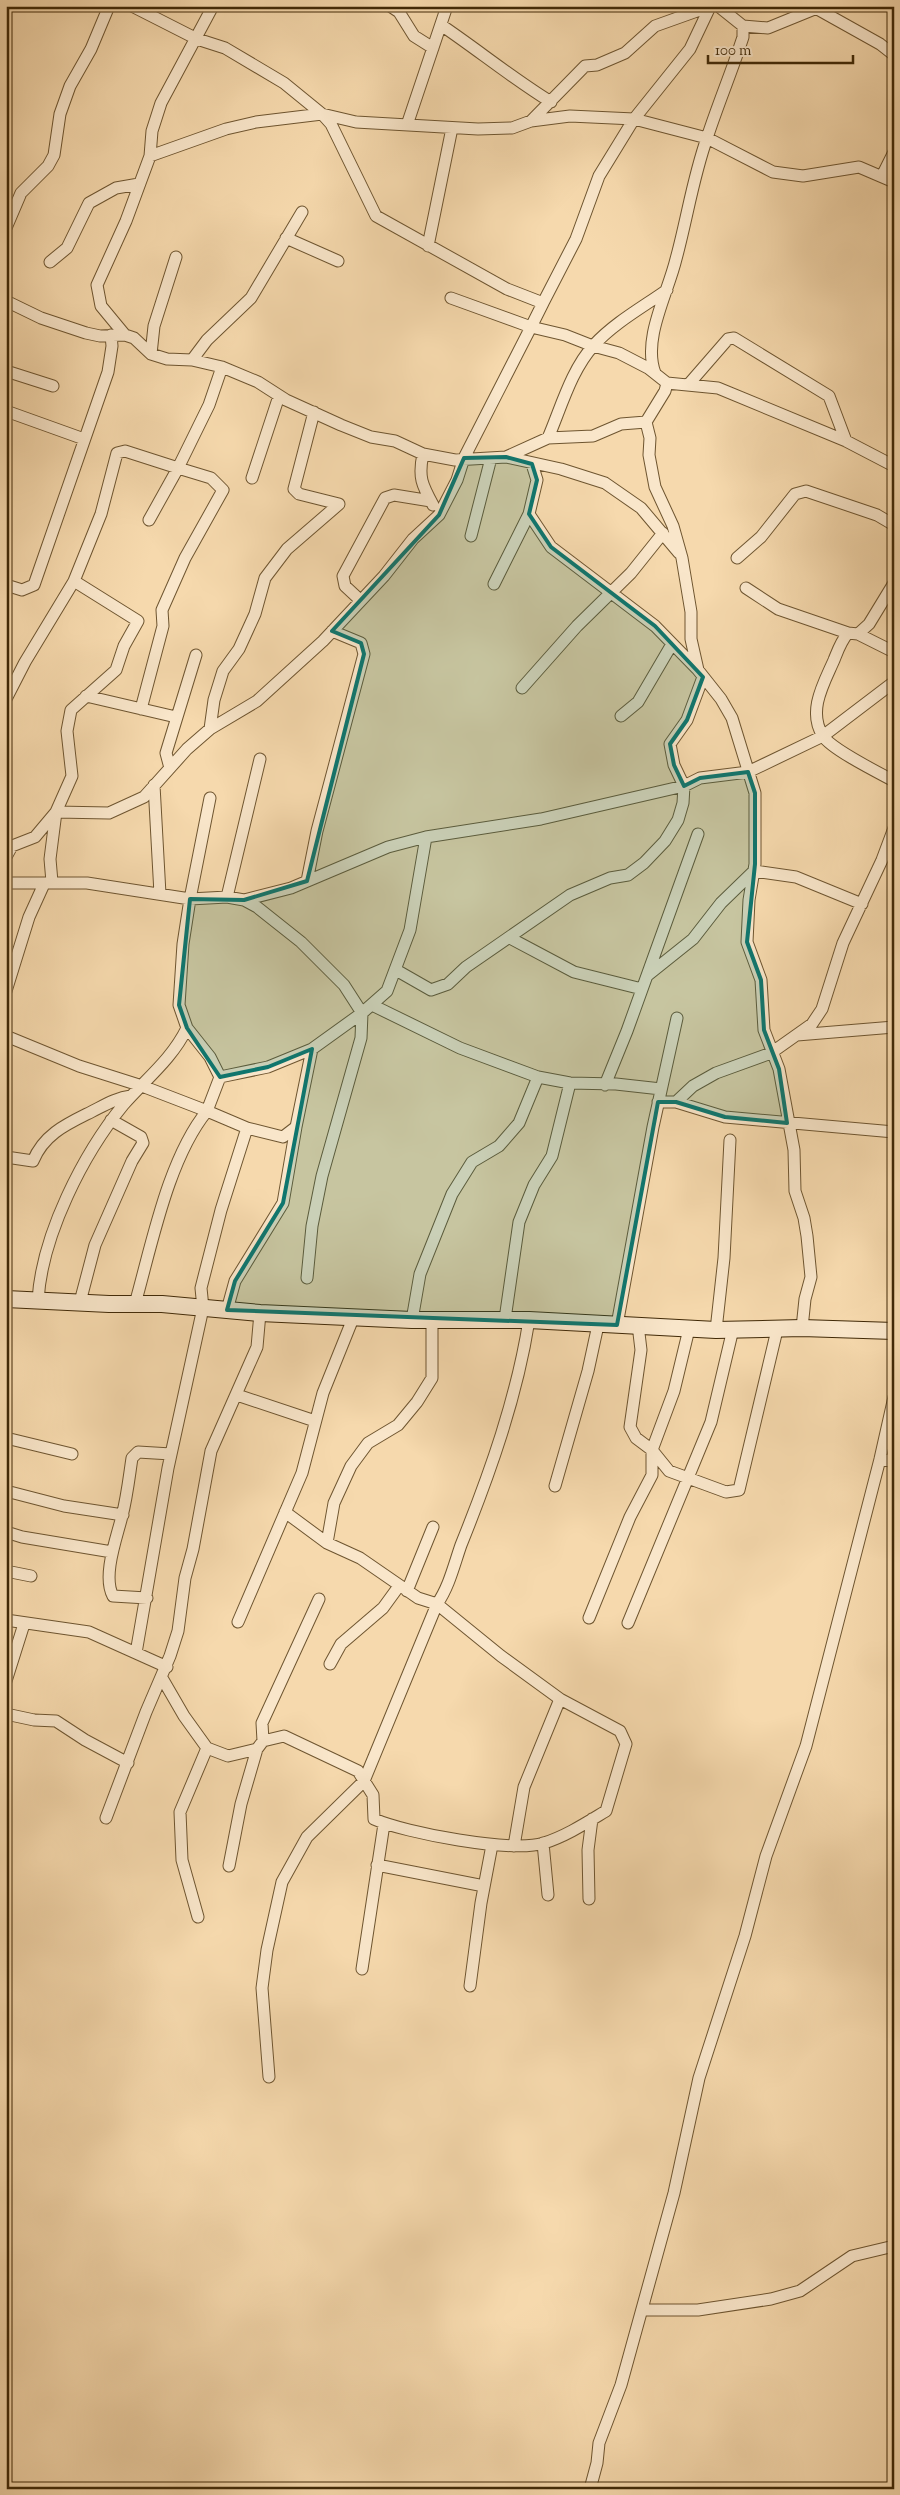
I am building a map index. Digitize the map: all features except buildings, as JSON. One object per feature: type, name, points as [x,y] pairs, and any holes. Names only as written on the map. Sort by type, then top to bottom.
[{"type":"street","points":[[6,228],[21,193],[48,166],[54,155],[60,114],[70,86],[91,49],[109,6]]},
{"type":"street","points":[[132,6],[197,39],[225,48],[284,83],[322,114],[331,124],[376,216],[507,289],[543,303]]},
{"type":"street","points":[[214,6],[161,103],[152,131],[150,156],[126,221],[97,285],[101,306],[125,335],[139,341],[152,354],[167,359],[192,360],[222,367],[258,382],[279,396],[371,437],[395,441],[423,454],[455,460],[506,457],[561,469],[605,484],[641,508],[682,558]]},
{"type":"street","points":[[390,6],[399,12],[414,36],[432,48]]},
{"type":"street","points":[[407,125],[447,6]]},
{"type":"street","points":[[56,812],[109,813],[144,797],[170,768],[210,729],[257,700],[332,631],[384,576],[413,539],[439,515],[458,480],[464,458],[576,239],[599,176],[634,119],[690,49],[713,7]]},
{"type":"street","points":[[532,121],[586,66],[597,65],[625,53],[655,26],[674,18],[713,7],[743,26],[768,28],[817,7],[880,44],[894,55]]},
{"type":"street","points":[[441,25],[490,62],[550,102]]},
{"type":"street","points":[[655,373],[650,361],[658,312],[667,290],[706,138],[743,37],[743,26]]},
{"type":"street","points":[[150,156],[234,127],[256,122],[322,114],[356,122],[452,128],[512,128],[532,121],[570,116],[634,119],[706,138],[772,172],[803,176],[859,167],[894,182]]},
{"type":"street","points":[[428,246],[452,128]]},
{"type":"street","points":[[882,176],[894,152]]},
{"type":"street","points":[[50,262],[67,248],[89,203],[116,188],[139,184]]},
{"type":"street","points":[[192,360],[207,340],[251,298],[302,212]]},
{"type":"street","points":[[286,238],[338,261]]},
{"type":"street","points":[[152,354],[154,326],[176,257]]},
{"type":"street","points":[[548,438],[577,370],[593,346],[610,331],[667,290]]},
{"type":"street","points":[[450,298],[531,327],[565,335],[593,346],[619,353],[655,373],[667,383],[718,388],[846,441],[894,466]]},
{"type":"street","points":[[6,301],[41,318],[86,333],[111,336],[125,335]]},
{"type":"street","points":[[6,585],[22,590],[34,585],[108,372],[112,346],[111,336]]},
{"type":"street","points":[[688,385],[728,339],[734,338],[829,396],[846,441]]},
{"type":"street","points":[[149,520],[209,406],[222,367]]},
{"type":"street","points":[[6,371],[53,386]]},
{"type":"street","points":[[396,970],[431,990],[448,984],[466,966],[510,938],[570,895],[610,878],[628,875],[644,863],[665,841],[678,820],[684,786],[674,765],[670,744],[687,720],[701,673],[691,639],[691,612],[682,558],[672,526],[655,487],[649,456],[650,438],[646,422],[665,391],[667,383]]},
{"type":"street","points":[[252,478],[279,396]]},
{"type":"street","points":[[6,411],[84,439]]},
{"type":"street","points":[[210,729],[214,700],[223,671],[239,649],[255,614],[264,578],[287,549],[339,504],[299,494],[294,489],[314,412]]},
{"type":"street","points":[[506,457],[548,438],[592,436],[621,424],[646,422]]},
{"type":"street","points":[[6,699],[25,662],[74,581],[101,514],[117,453],[124,451],[211,478],[223,490],[185,558],[162,610],[162,626],[141,709]]},
{"type":"street","points":[[423,454],[419,470],[422,486],[439,515]]},
{"type":"street","points":[[471,536],[490,458]]},
{"type":"street","points":[[494,584],[530,514],[537,480],[532,464]]},
{"type":"street","points":[[737,558],[761,537],[795,494],[806,491],[877,516],[894,525]]},
{"type":"street","points":[[360,600],[345,586],[343,576],[385,498],[394,495],[431,500]]},
{"type":"street","points":[[530,514],[551,547],[655,626],[701,673],[721,699],[732,718],[754,793],[754,871],[749,900],[747,942],[761,980],[764,1030],[770,1053],[778,1069],[794,1150],[795,1191],[804,1218],[811,1277],[805,1299],[802,1328]]},
{"type":"street","points":[[522,688],[577,626],[631,573],[662,533]]},
{"type":"street","points":[[6,857],[12,846],[36,837],[56,812],[72,776],[67,731],[71,710],[116,670],[124,646],[138,621],[74,581]]},
{"type":"street","points":[[894,583],[869,624],[840,643],[819,692],[816,714],[823,736],[866,766],[894,781]]},
{"type":"street","points":[[746,588],[778,609],[853,633],[894,652]]},
{"type":"street","points":[[307,881],[317,832],[364,654],[361,643],[332,631]]},
{"type":"street","points":[[621,716],[638,702],[672,644]]},
{"type":"street","points":[[170,768],[166,753],[196,655]]},
{"type":"street","points":[[244,900],[291,888],[388,847],[426,837],[541,819],[684,786],[700,778],[748,772],[823,736],[894,682]]},
{"type":"street","points":[[86,696],[176,717]]},
{"type":"street","points":[[227,897],[260,759]]},
{"type":"street","points":[[154,786],[160,894]]},
{"type":"street","points":[[135,1304],[166,1193],[194,1127],[208,1111],[220,1077],[210,1057],[187,1028],[179,1005],[183,944],[210,798]]},
{"type":"street","points":[[6,991],[29,917],[48,883],[56,812]]},
{"type":"street","points":[[676,1102],[693,1086],[716,1073],[770,1053],[812,1024],[822,1009],[843,943],[862,904],[894,828]]},
{"type":"street","points":[[605,1085],[698,834]]},
{"type":"street","points":[[220,1077],[268,1067],[312,1049],[362,1013],[387,991],[410,930],[426,837]]},
{"type":"street","points":[[754,871],[796,877],[862,904]]},
{"type":"street","points":[[646,976],[693,940],[721,903],[754,871]]},
{"type":"street","points":[[6,883],[87,883],[190,899],[227,897],[244,900],[257,906],[301,942],[344,986],[362,1013],[361,1038],[322,1176],[312,1226],[307,1278]]},
{"type":"street","points":[[510,938],[574,972],[642,989]]},
{"type":"street","points":[[372,1005],[460,1048],[538,1077],[570,1083],[661,1089]]},
{"type":"street","points":[[617,1325],[658,1102],[676,1018]]},
{"type":"street","points":[[796,1035],[894,1027]]},
{"type":"street","points":[[38,1300],[39,1280],[62,1211],[86,1157],[111,1120],[166,1060],[187,1028]]},
{"type":"street","points":[[6,1036],[79,1066],[142,1086],[247,1128],[282,1137],[296,1127]]},
{"type":"street","points":[[227,1310],[235,1281],[283,1203],[312,1049]]},
{"type":"street","points":[[412,1320],[420,1274],[452,1194],[472,1162],[499,1146],[519,1123],[538,1077]]},
{"type":"street","points":[[505,1319],[519,1222],[534,1185],[552,1156],[570,1083]]},
{"type":"street","points":[[6,1157],[33,1162],[38,1151],[61,1126],[118,1097],[131,1096]]},
{"type":"street","points":[[658,1102],[676,1102],[725,1117],[894,1132]]},
{"type":"street","points":[[80,1302],[95,1245],[132,1162],[143,1143],[142,1137],[111,1120]]},
{"type":"street","points":[[136,1653],[171,1454],[203,1308],[201,1288],[221,1210],[247,1128]]},
{"type":"street","points":[[716,1330],[724,1258],[730,1140]]},
{"type":"street","points":[[6,1299],[162,1304],[260,1313],[412,1320],[505,1319],[716,1330],[802,1328],[894,1331]]},
{"type":"street","points":[[106,1818],[146,1712],[164,1672],[178,1631],[185,1578],[193,1549],[211,1451],[257,1347],[260,1313]]},
{"type":"street","points":[[238,1622],[302,1473],[322,1392],[354,1316]]},
{"type":"street","points":[[327,1543],[334,1502],[351,1466],[368,1444],[398,1425],[418,1402],[432,1378],[432,1319]]},
{"type":"street","points":[[269,2077],[262,1988],[267,1950],[282,1882],[307,1837],[364,1781],[436,1604],[451,1576],[482,1493],[516,1383],[529,1320]]},
{"type":"street","points":[[555,1486],[588,1371],[598,1325]]},
{"type":"street","points":[[638,1325],[640,1350],[630,1427],[636,1438],[652,1450],[669,1471],[726,1492],[739,1490],[777,1330]]},
{"type":"street","points":[[590,1618],[630,1517],[652,1475],[652,1450],[674,1392],[690,1329]]},
{"type":"street","points":[[628,1623],[711,1422],[733,1329]]},
{"type":"street","points":[[237,1395],[315,1421]]},
{"type":"street","points":[[590,2489],[597,2463],[599,2443],[621,2385],[643,2310],[674,2193],[700,2078],[745,1936],[766,1856],[806,1746],[880,1459],[894,1397]]},
{"type":"street","points":[[6,1438],[72,1454]]},
{"type":"street","points":[[147,1598],[113,1596],[110,1590],[112,1552],[123,1515],[132,1458],[138,1452],[171,1454]]},
{"type":"street","points":[[880,1459],[894,1462]]},
{"type":"street","points":[[6,1491],[64,1506],[123,1515]]},
{"type":"street","points":[[6,1620],[24,1624],[65,1627],[89,1632],[136,1653],[164,1672],[184,1716],[207,1748],[228,1756],[284,1736],[358,1771],[373,1795],[374,1819],[384,1824],[492,1845],[514,1846],[543,1843],[573,1830],[606,1811],[626,1744],[620,1731],[560,1700],[436,1604],[418,1598],[360,1558],[327,1543],[285,1512]]},
{"type":"street","points":[[330,1664],[341,1644],[403,1588],[433,1527]]},
{"type":"street","points":[[6,1532],[22,1537],[112,1552]]},
{"type":"street","points":[[6,1572],[31,1576]]},
{"type":"street","points":[[229,1866],[241,1804],[260,1745],[262,1722],[319,1599]]},
{"type":"street","points":[[6,1681],[24,1624]]},
{"type":"street","points":[[514,1846],[524,1787],[560,1700]]},
{"type":"street","points":[[6,1714],[34,1720],[56,1721],[85,1740],[128,1763]]},
{"type":"street","points":[[198,1917],[182,1860],[180,1812],[207,1748]]},
{"type":"street","points":[[589,1899],[588,1850],[592,1819]]},
{"type":"street","points":[[362,1969],[384,1824]]},
{"type":"street","points":[[543,1843],[548,1895]]},
{"type":"street","points":[[470,1986],[484,1886],[492,1845]]},
{"type":"street","points":[[377,1865],[484,1886]]},
{"type":"street","points":[[643,2310],[698,2310],[771,2299],[800,2291],[852,2256],[894,2246]]},
{"type":"highlighted area","points":[[506,457],[532,464],[537,480],[529,514],[551,547],[655,626],[703,677],[687,720],[670,744],[674,765],[684,786],[700,778],[748,772],[755,793],[755,864],[747,942],[761,980],[764,1030],[779,1069],[787,1123],[725,1117],[676,1102],[658,1102],[617,1325],[227,1310],[235,1281],[283,1203],[312,1049],[268,1067],[220,1077],[187,1028],[179,1005],[190,899],[244,900],[307,881],[364,654],[361,643],[332,631],[439,515],[464,458]]}]
